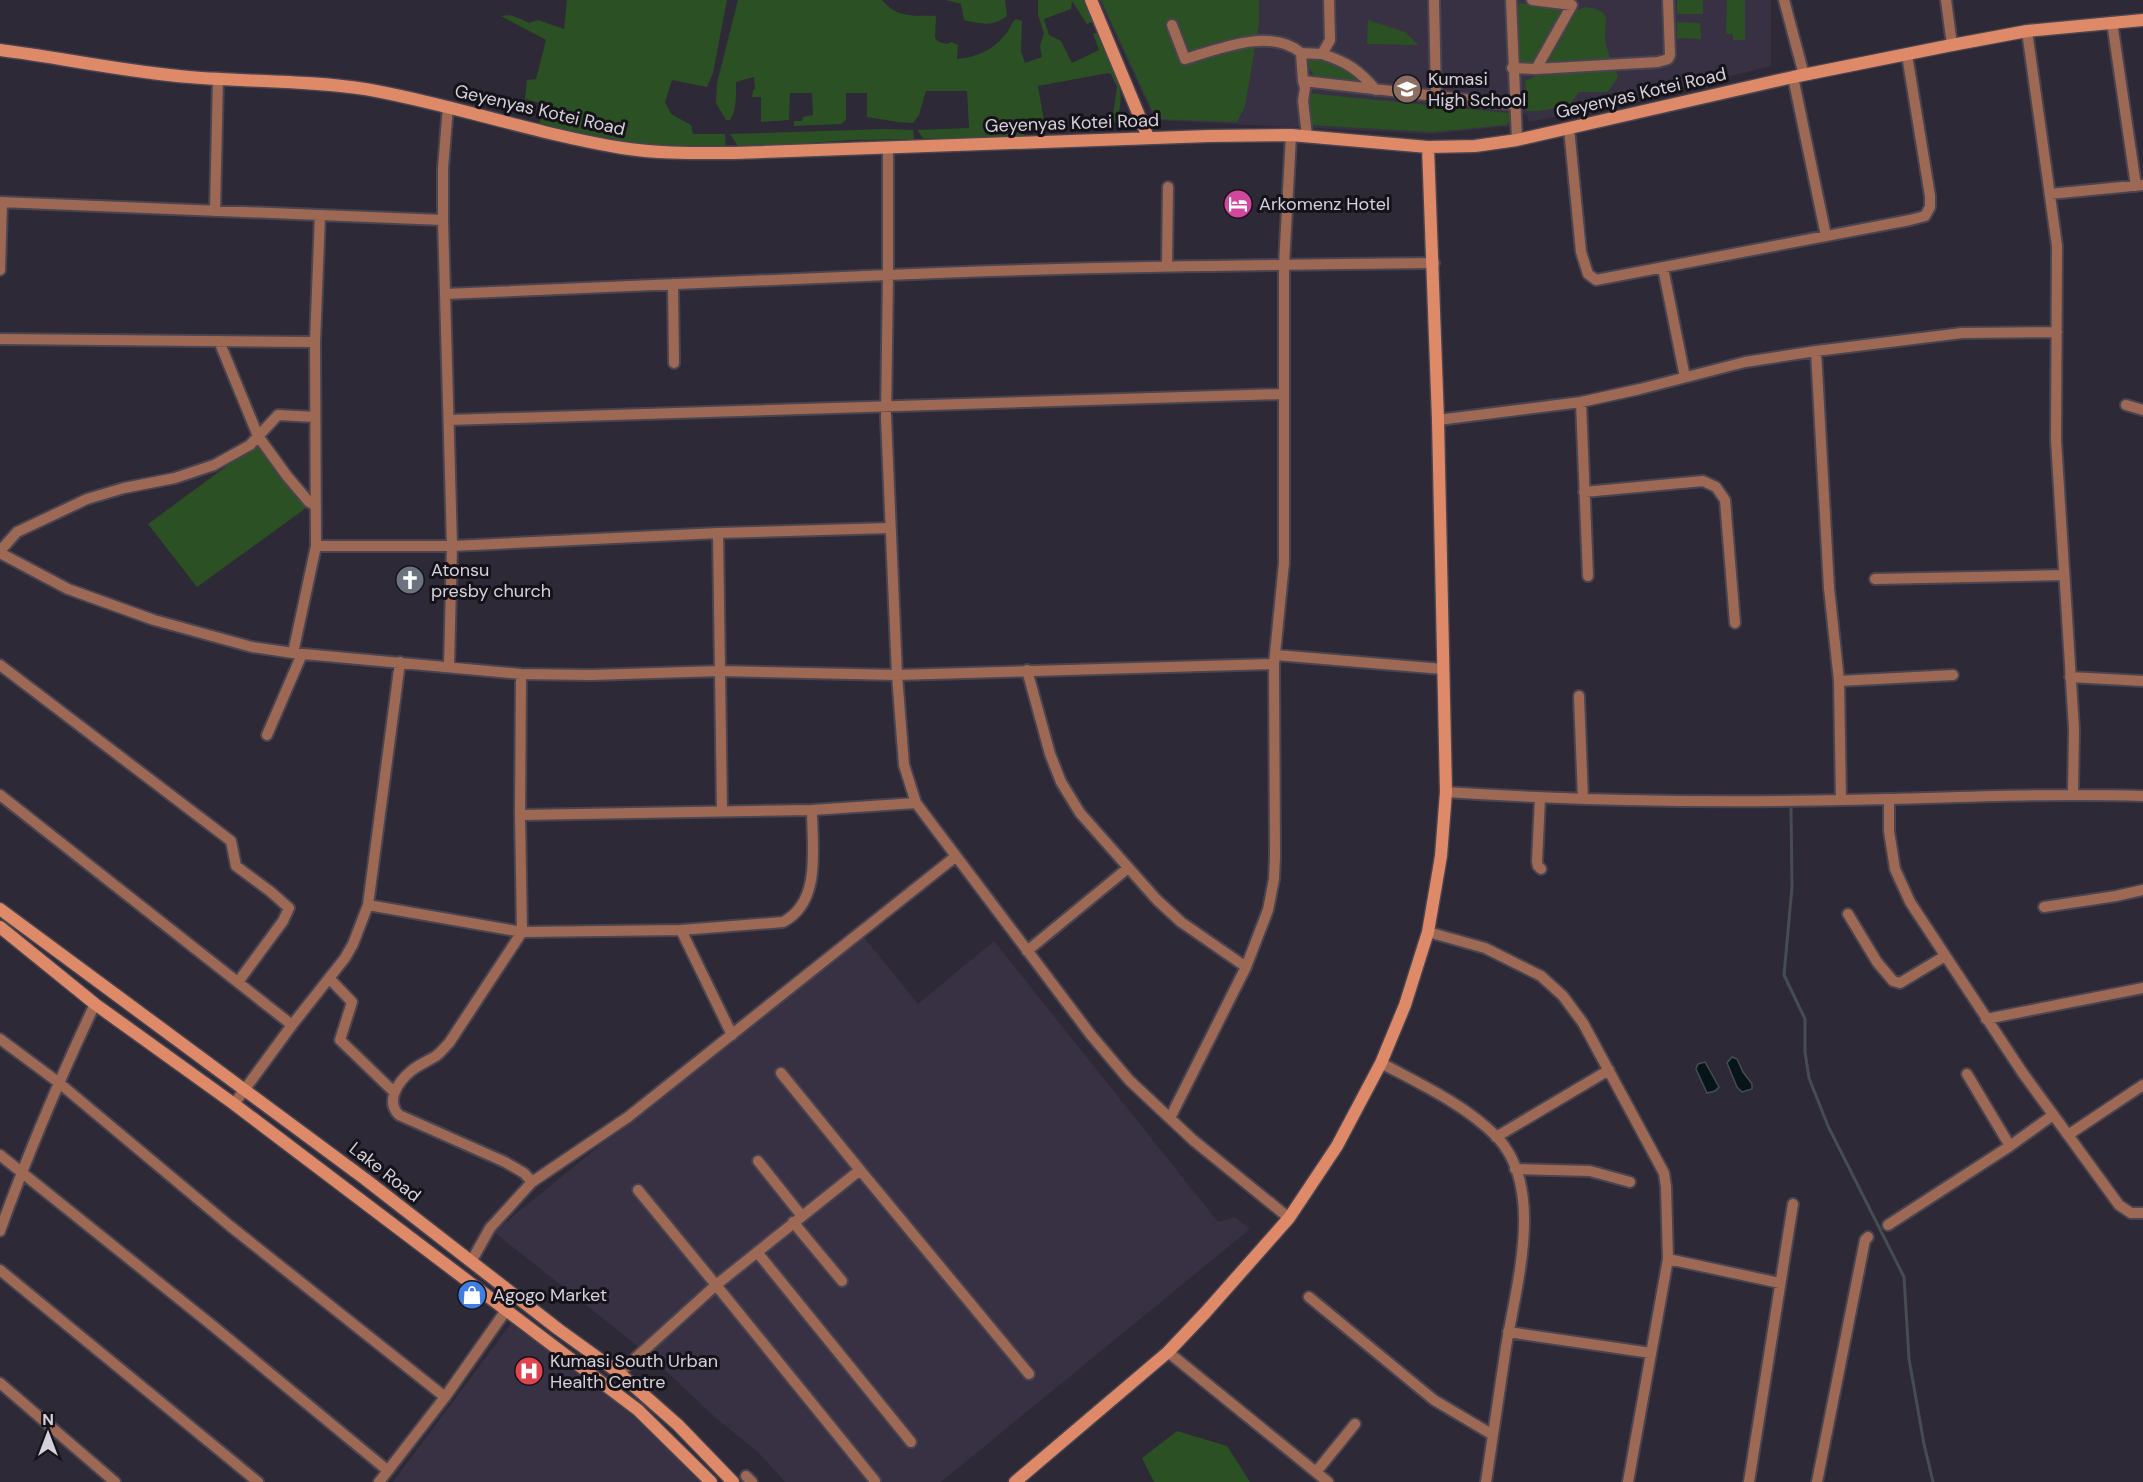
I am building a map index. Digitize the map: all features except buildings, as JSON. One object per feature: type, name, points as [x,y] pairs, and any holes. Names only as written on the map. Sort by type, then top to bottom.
[{"type":"street","points":[[1091,0],[1148,137]]},
{"type":"street","points":[[1323,54],[1330,40],[1329,0]]},
{"type":"street","points":[[1434,0],[1436,97]]},
{"type":"street","points":[[1511,0],[1516,140]]},
{"type":"street","points":[[1532,0],[1572,5],[1536,69]]},
{"type":"street","points":[[1512,68],[1536,69],[1658,62],[1668,59],[1670,55],[1668,0]]},
{"type":"street","points":[[1784,0],[1826,236]]},
{"type":"street","points":[[1946,0],[1952,45]]},
{"type":"street","name":"Geyenyas Kotei Road","points":[[0,50],[189,77],[334,84],[448,107],[564,137],[640,150],[735,153],[1148,137],[1291,135],[1428,147],[1475,146],[1516,140],[1798,76],[2027,31],[2143,20]]},
{"type":"street","points":[[2050,194],[2140,185],[2112,22]]},
{"type":"street","points":[[1172,25],[1185,59],[1222,48],[1258,41],[1278,40],[1301,53],[1323,54],[1344,61],[1365,77],[1376,90]]},
{"type":"street","points":[[2027,31],[2057,246],[2056,440],[2074,729],[2073,794]]},
{"type":"street","points":[[1301,53],[1307,136]]},
{"type":"street","points":[[1569,128],[1581,252],[1588,274],[1596,280],[1910,220],[1925,216],[1930,207],[1930,196],[1906,55]]},
{"type":"street","points":[[215,211],[219,78]]},
{"type":"street","points":[[1303,81],[1516,105]]},
{"type":"street","points":[[448,107],[443,168],[443,220],[452,546],[449,666]]},
{"type":"street","points":[[1170,1118],[1246,967],[1268,910],[1274,879],[1275,660],[1284,563],[1284,265],[1291,135]]},
{"type":"street","points":[[888,147],[885,407],[890,528],[904,765],[916,803],[1091,1035],[1129,1080],[1193,1140],[1289,1218]]},
{"type":"street","points":[[1015,1482],[1168,1352],[1206,1313],[1289,1218],[1337,1146],[1381,1063],[1405,1005],[1428,932],[1440,856],[1446,792],[1434,264],[1428,147]]},
{"type":"street","points":[[1167,266],[1168,187]]},
{"type":"street","points":[[0,270],[1,202],[443,220]]},
{"type":"street","points":[[267,735],[298,653],[316,546],[315,342],[320,216]]},
{"type":"street","points":[[445,294],[1000,270],[1434,264]]},
{"type":"street","points":[[1663,268],[1685,377]]},
{"type":"street","points":[[673,284],[674,363]]},
{"type":"street","points":[[1438,420],[1581,402],[1745,362],[1816,351],[1962,333],[2058,332]]},
{"type":"street","points":[[0,339],[315,342]]},
{"type":"street","points":[[219,341],[258,436],[287,476],[309,502],[316,506]]},
{"type":"street","points":[[1816,351],[1829,588],[1839,681],[1841,800]]},
{"type":"street","points":[[449,420],[1283,394]]},
{"type":"street","points":[[1581,402],[1588,576]]},
{"type":"street","points":[[2126,405],[2143,410]]},
{"type":"street","points":[[315,417],[278,415],[250,445],[214,465],[175,478],[124,488],[87,499],[17,532],[0,552],[68,589],[154,620],[252,646],[298,653],[521,674],[591,675],[720,671],[897,675],[1275,660],[1443,669]]},
{"type":"street","points":[[1584,492],[1703,481],[1716,487],[1725,500],[1736,623]]},
{"type":"street","points":[[316,546],[452,546],[718,533],[890,528]]},
{"type":"street","points":[[718,533],[722,811]]},
{"type":"street","points":[[1875,579],[2064,575]]},
{"type":"street","points":[[234,1104],[353,944],[368,905],[400,662]]},
{"type":"street","points":[[0,665],[231,842],[236,866],[282,900],[288,908],[283,921],[238,982]]},
{"type":"street","points":[[1026,670],[1042,729],[1061,782],[1080,813],[1157,900],[1181,922],[1246,967]]},
{"type":"street","points":[[521,674],[522,932],[449,1043],[437,1055],[412,1070],[394,1092],[392,1105],[399,1115],[505,1162],[524,1173],[532,1182]]},
{"type":"street","points":[[1839,681],[1953,675]]},
{"type":"street","points":[[2070,677],[2143,681]]},
{"type":"street","points":[[1579,696],[1583,800]]},
{"type":"street","points":[[1446,792],[1583,800],[1841,800],[2073,794],[2143,795]]},
{"type":"street","points":[[0,795],[292,1025]]},
{"type":"street","points":[[1540,798],[1537,861],[1541,869]]},
{"type":"street","points":[[1889,799],[1889,831],[1895,869],[1910,902],[1986,1019],[2119,1205],[2131,1213],[2143,1214]]},
{"type":"street","points":[[520,815],[812,810],[916,803]]},
{"type":"street","points":[[368,905],[522,932],[681,930],[783,922],[794,917],[803,905],[812,879],[812,810]]},
{"type":"street","points":[[471,1262],[490,1228],[532,1182],[628,1117],[955,857]]},
{"type":"street","points":[[1027,951],[1128,868]]},
{"type":"street","points":[[2044,907],[2143,890]]},
{"type":"street","name":"Lake Road","points":[[0,909],[365,1179],[619,1373],[678,1425],[733,1482]]},
{"type":"street","points":[[1848,914],[1877,962],[1893,981],[1900,983],[1946,956]]},
{"type":"street","name":"Lake Road","points":[[0,927],[95,1004],[234,1104],[638,1410],[711,1482]]},
{"type":"street","points":[[681,930],[732,1035]]},
{"type":"street","points":[[1428,932],[1485,948],[1541,976],[1563,996],[1583,1023],[1664,1173],[1668,1259],[1628,1482]]},
{"type":"street","points":[[329,978],[352,1002],[340,1040],[394,1092]]},
{"type":"street","points":[[1986,1019],[2143,988]]},
{"type":"street","points":[[0,1231],[21,1172],[58,1082],[95,1004]]},
{"type":"street","points":[[0,1039],[58,1082],[230,1226],[445,1397]]},
{"type":"street","points":[[1381,1063],[1458,1105],[1496,1137],[1511,1158],[1522,1192],[1524,1228],[1520,1275],[1508,1332],[1486,1482]]},
{"type":"street","points":[[1496,1137],[1609,1070]]},
{"type":"street","points":[[781,1073],[1029,1374]]},
{"type":"street","points":[[1967,1074],[2010,1146]]},
{"type":"street","points":[[2068,1135],[2143,1084]]},
{"type":"street","points":[[1888,1225],[2010,1146],[2053,1115]]},
{"type":"street","points":[[0,1155],[213,1326],[387,1470]]},
{"type":"street","points":[[758,1161],[842,1281]]},
{"type":"street","points":[[1515,1169],[1590,1171],[1630,1182]]},
{"type":"street","points":[[619,1373],[716,1285],[860,1170]]},
{"type":"street","points":[[638,1190],[875,1481]]},
{"type":"street","points":[[1749,1482],[1793,1204]]},
{"type":"street","points":[[1817,1482],[1864,1240],[1868,1237]]},
{"type":"street","points":[[757,1252],[911,1442]]},
{"type":"street","points":[[1668,1259],[1780,1283]]},
{"type":"street","points":[[0,1270],[258,1482]]},
{"type":"street","points":[[1309,1297],[1434,1400],[1493,1435]]},
{"type":"street","points":[[379,1482],[445,1397],[507,1309]]},
{"type":"street","points":[[1508,1332],[1651,1353]]},
{"type":"street","points":[[1168,1352],[1328,1482]]},
{"type":"street","points":[[0,1383],[111,1481]]},
{"type":"street","points":[[1316,1472],[1355,1424]]},
{"type":"shaded area","name":"Kumasi High School","points":[[1099,0],[1771,0],[1771,66],[1576,113],[1529,122],[1527,115],[1511,113],[1512,122],[1509,126],[1432,134],[1155,120]]},
{"type":"shaded area","points":[[863,936],[918,1004],[994,941],[1218,1222],[1235,1217],[1250,1229],[941,1482],[785,1482],[757,1451],[717,1419],[650,1356],[494,1232]]},
{"type":"shaded area","points":[[1732,1057],[1737,1059],[1752,1084],[1752,1089],[1742,1092],[1737,1087],[1727,1063]]},
{"type":"shaded area","points":[[1705,1062],[1719,1087],[1707,1093],[1696,1069],[1698,1064]]},
{"type":"shaded area","name":"Kumasi South Urban Health Centre","points":[[513,1321],[649,1420],[710,1482],[393,1482]]},
{"type":"green space","points":[[567,0],[727,0],[713,73],[707,87],[672,80],[665,102],[671,114],[691,125],[693,134],[725,134],[726,149],[632,145],[539,127],[543,104],[525,99],[527,80],[536,79],[546,40],[501,16],[512,16],[529,23],[538,20],[564,29]]},
{"type":"green space","points":[[738,0],[882,0],[900,13],[913,16],[936,16],[935,38],[939,42],[947,44],[951,42],[958,45],[957,59],[971,57],[989,49],[1000,41],[1016,19],[1022,21],[1021,51],[1025,63],[1042,57],[1040,46],[1044,33],[1038,15],[1038,0],[1085,0],[1095,21],[1087,24],[1072,1],[1071,9],[1044,19],[1049,35],[1061,41],[1072,63],[1099,50],[1093,34],[1099,32],[1114,65],[1120,86],[1120,109],[1116,122],[1112,122],[1117,87],[1111,74],[1108,73],[1038,86],[1045,127],[1025,127],[1024,139],[923,138],[917,130],[969,128],[967,91],[926,91],[919,115],[913,123],[867,117],[867,93],[846,93],[846,120],[841,124],[794,126],[794,121],[802,121],[803,117],[813,115],[812,93],[790,93],[789,120],[761,122],[761,97],[752,97],[755,89],[754,77],[736,82],[734,111],[730,120],[726,120],[716,103],[717,83]]},
{"type":"green space","points":[[946,0],[1005,0],[1007,16],[992,23],[964,20],[961,4]]},
{"type":"green space","points":[[1101,0],[1259,0],[1259,24],[1245,106],[1237,122],[1156,119]]},
{"type":"green space","points":[[1677,0],[1703,0],[1703,14],[1677,14]]},
{"type":"green space","points":[[1727,0],[1745,0],[1745,40],[1733,40],[1733,34],[1726,34]]},
{"type":"green space","points":[[1517,3],[1560,8],[1564,12],[1533,65],[1520,63],[1513,34]]},
{"type":"green space","points":[[1585,7],[1595,9],[1605,15],[1606,45],[1618,77],[1608,92],[1579,92],[1569,106],[1527,111],[1525,81],[1538,75],[1574,12]]},
{"type":"green space","points":[[1368,20],[1405,32],[1418,45],[1367,44]]},
{"type":"green space","points":[[1677,22],[1700,23],[1701,39],[1677,38]]},
{"type":"green space","points":[[1335,59],[1368,83],[1317,80],[1307,65],[1308,60]]},
{"type":"green space","points":[[1307,93],[1509,113],[1510,121],[1506,125],[1433,132],[1307,125]]},
{"type":"green space","points":[[913,130],[914,139],[851,140],[739,148],[730,134]]},
{"type":"green space","points":[[258,443],[306,508],[197,587],[148,524]]},
{"type":"green space","points":[[1177,1431],[1227,1446],[1250,1482],[1154,1482],[1142,1458]]},
{"type":"waterway","points":[[1791,807],[1792,887],[1784,975],[1805,1019],[1805,1052],[1809,1078],[1828,1126],[1904,1277],[1909,1359],[1933,1482]]},
{"type":"place","name":"Kumasi High School","points":[[1407,89]]},
{"type":"place","name":"Arkomenz Hotel","points":[[1238,204]]},
{"type":"place","name":"Atonsu presby church","points":[[410,580]]},
{"type":"place","name":"Agogo Market","points":[[472,1295]]},
{"type":"place","name":"Kumasi South Urban Health Centre","points":[[529,1371]]}]
